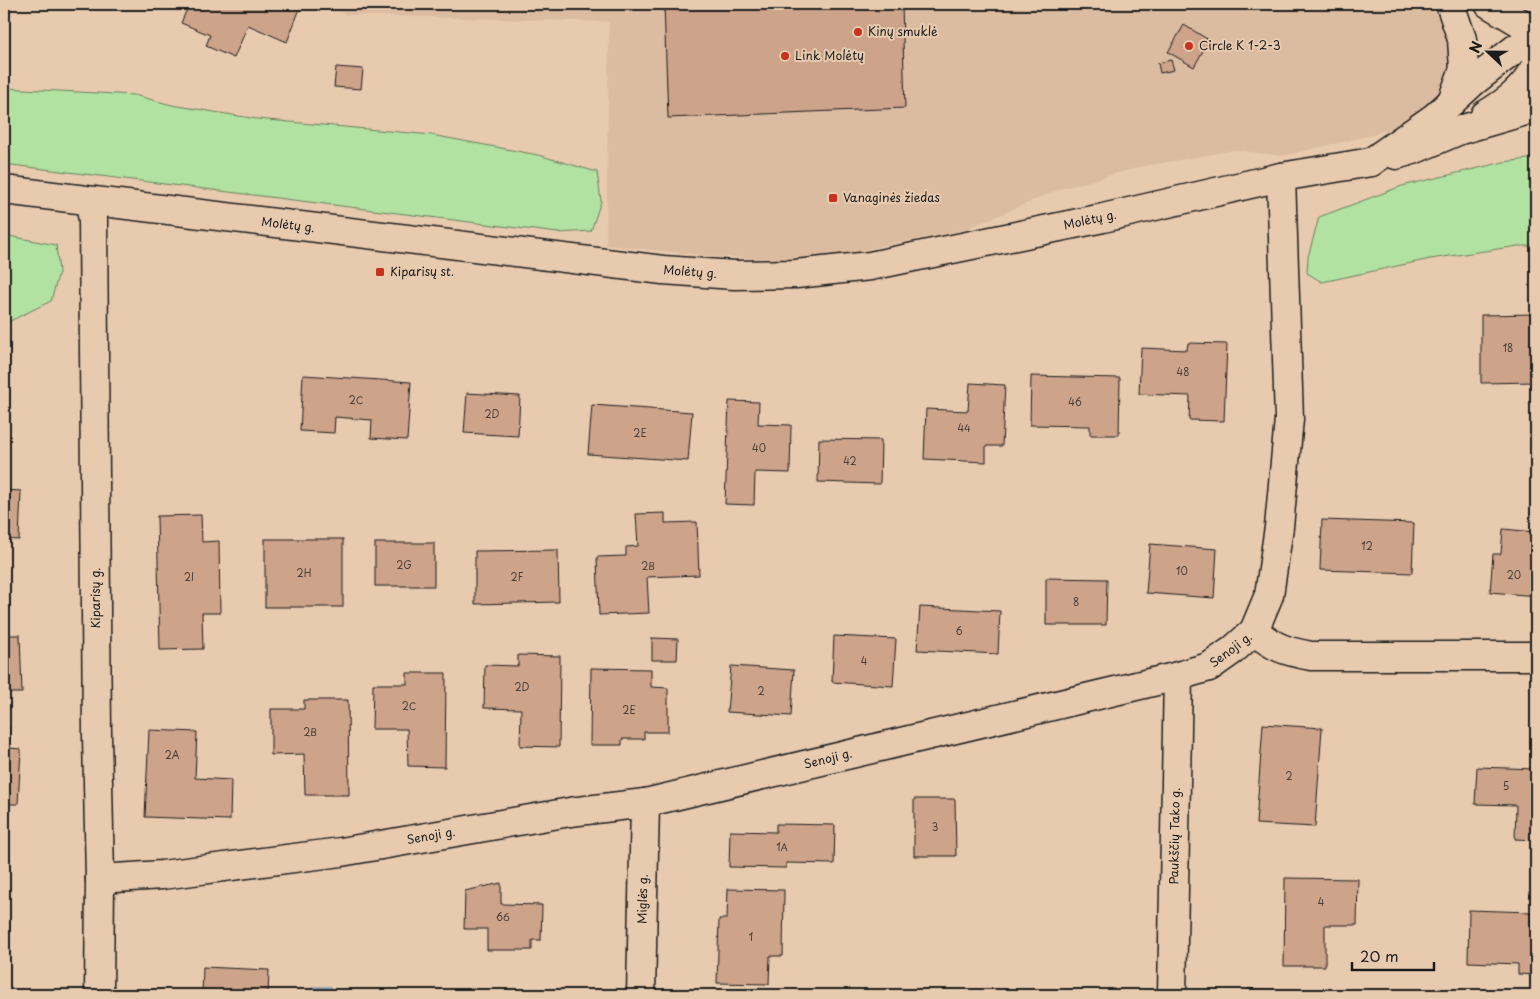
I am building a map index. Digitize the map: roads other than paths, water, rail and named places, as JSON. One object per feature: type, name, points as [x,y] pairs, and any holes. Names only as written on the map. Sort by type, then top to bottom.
[{"type":"main road","points":[[1450,4],[1462,39],[1464,69],[1451,103]]},
{"type":"main road","points":[[1489,4],[1536,32]]},
{"type":"main road","points":[[1371,162],[1435,117],[1473,82],[1515,49],[1536,40]]},
{"type":"main road","points":[[1460,130],[1505,103],[1527,83],[1536,67]]},
{"type":"main road","points":[[1460,130],[1536,108]]},
{"type":"main road","name":"Molėtų g.","points":[[4,190],[90,202],[663,270],[734,274],[796,274],[870,266],[1281,178],[1371,162],[1413,150],[1460,130]]},
{"type":"main road","points":[[1254,631],[1268,595],[1279,527],[1289,419],[1281,178]]},
{"type":"main road","name":"Kiparisų g.","points":[[90,202],[93,221],[100,879],[99,995]]},
{"type":"main road","name":"Senoji g.","points":[[100,879],[162,875],[341,852],[570,812],[645,803],[1178,676],[1209,667],[1234,650],[1254,631],[1267,642],[1287,652],[1312,656],[1536,656]]},
{"type":"main road","name":"Paukščių Tako g.","points":[[1172,995],[1178,676]]},
{"type":"main road","name":"Miglės g.","points":[[641,995],[645,803]]},
{"type":"water","points":[[313,987],[331,987],[331,995],[313,995]]},
{"type":"place","name":"Kinų smuklė","points":[[858,32]]},
{"type":"place","name":"Circle K 1-2-3","points":[[1189,46]]},
{"type":"place","name":"Link Molėtų","points":[[785,56]]},
{"type":"place","name":"Vanaginės žiedas","points":[[833,198]]},
{"type":"place","name":"Kiparisų st.","points":[[380,272]]}]
